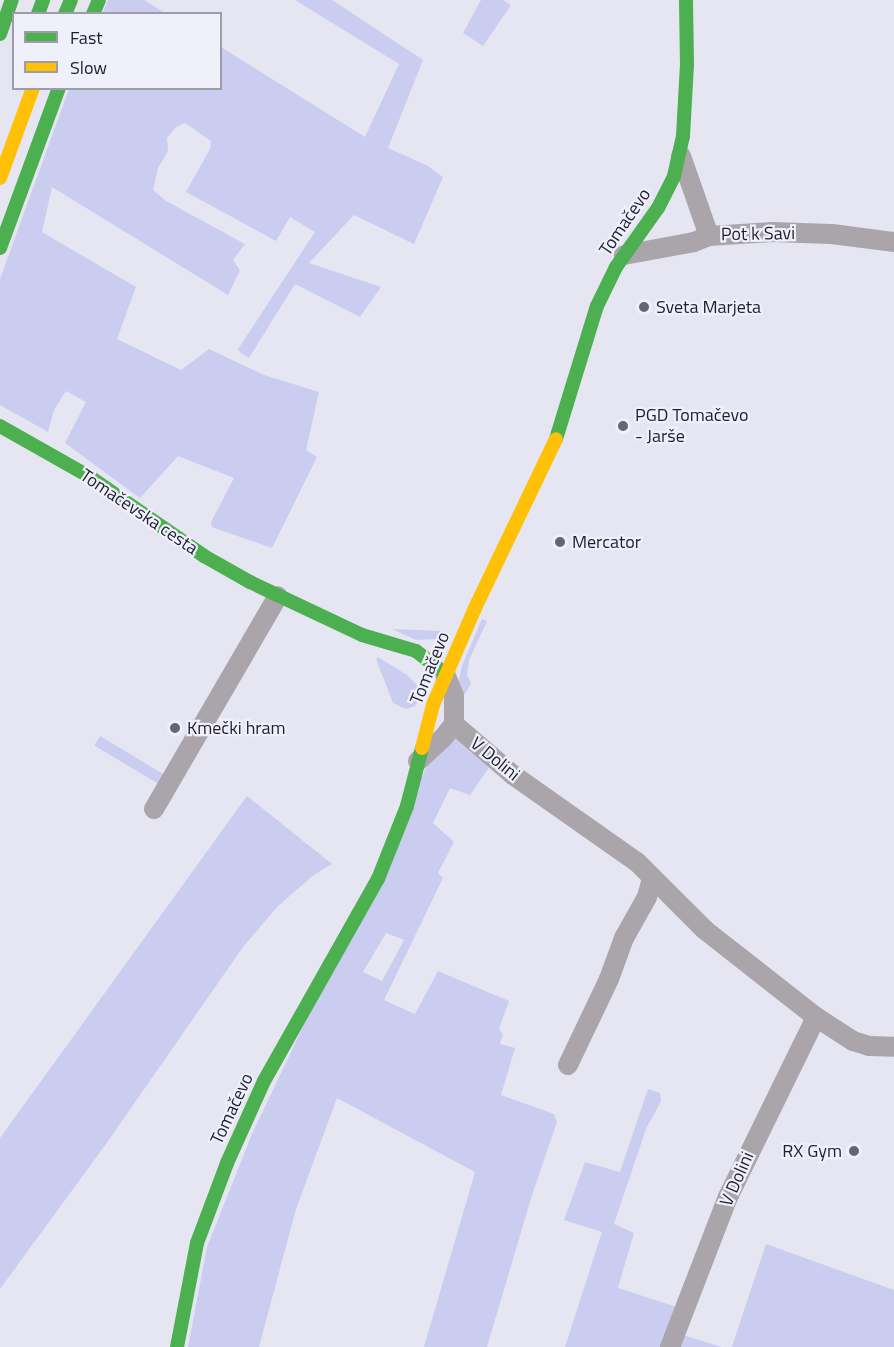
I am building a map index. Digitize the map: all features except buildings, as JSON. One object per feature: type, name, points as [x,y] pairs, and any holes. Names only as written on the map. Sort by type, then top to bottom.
[{"type":"main road","points":[[0,34],[12,0]]},
{"type":"main road","name":"Tomačevo","points":[[177,1347],[196,1243],[227,1163],[264,1081],[378,879],[407,806],[431,712],[445,674],[552,450],[597,306],[624,255],[658,208],[681,156],[687,65],[686,0]]},
{"type":"main road","points":[[0,178],[32,90]]},
{"type":"main road","points":[[0,248],[32,155],[58,90]]},
{"type":"main road","name":"Tomačevska cesta","points":[[0,426],[90,477],[204,556],[278,596],[378,640],[416,651],[445,674]]},
{"type":"main road","name":"Tomačevska cesta","points":[[378,640],[392,658]]},
{"type":"main road","points":[[424,676],[445,674]]},
{"type":"street","points":[[681,156],[710,236]]},
{"type":"street","name":"Pot k Savi","points":[[624,255],[694,242],[710,236],[796,233],[894,242]]},
{"type":"street","points":[[154,809],[278,596]]},
{"type":"street","name":"V Dolini","points":[[418,761],[443,738],[454,724],[454,696],[445,674]]},
{"type":"street","name":"V Dolini","points":[[454,724],[513,775],[628,856],[705,930],[816,1017],[853,1041],[869,1046],[894,1047]]},
{"type":"street","points":[[568,1065],[609,979],[624,938],[647,897],[652,878]]},
{"type":"street","name":"V Dolini","points":[[670,1347],[728,1197],[816,1017]]},
{"type":"shaded area","points":[[108,0],[144,0],[163,12],[103,12]]},
{"type":"shaded area","points":[[295,0],[332,0],[423,60],[388,148],[428,166],[443,177],[414,244],[354,215],[309,263],[381,287],[360,317],[295,284],[249,358],[238,349],[315,232],[290,217],[276,241],[186,192],[210,149],[211,141],[185,123],[176,127],[167,138],[168,151],[158,168],[153,190],[166,201],[245,244],[233,260],[240,270],[228,295],[52,187],[42,232],[136,287],[117,339],[181,370],[209,349],[264,375],[319,392],[306,450],[317,457],[272,548],[212,527],[211,522],[234,478],[178,456],[140,498],[65,443],[86,402],[66,391],[54,410],[48,432],[0,405],[0,279],[69,90],[222,90],[222,48],[365,137],[399,64]]},
{"type":"shaded area","points":[[481,0],[503,0],[511,5],[483,46],[463,33]]},
{"type":"shaded area","points":[[482,619],[487,621],[469,660],[467,675],[471,683],[465,694],[459,695],[458,684],[462,666]]},
{"type":"shaded area","points":[[392,629],[445,632],[435,639],[416,640]]},
{"type":"shaded area","points":[[378,657],[407,675],[417,685],[420,697],[415,706],[406,709],[393,703],[376,659]]},
{"type":"shaded area","points":[[100,736],[164,775],[159,784],[94,745]]},
{"type":"shaded area","points":[[454,737],[490,766],[470,795],[450,788],[433,823],[454,842],[438,873],[443,878],[384,1000],[415,1014],[438,971],[509,1001],[499,1029],[503,1034],[500,1044],[515,1048],[501,1095],[554,1114],[557,1122],[532,1195],[487,1347],[424,1347],[475,1172],[337,1098],[296,1209],[259,1347],[188,1347],[207,1247],[252,1134],[427,766]],"holes":[[[386,933],[404,940],[382,981],[363,972]]]},
{"type":"shaded area","points":[[247,796],[332,864],[315,874],[278,906],[243,947],[106,1144],[0,1289],[0,1138]]},
{"type":"shaded area","points":[[648,1089],[660,1093],[661,1101],[646,1129],[614,1224],[634,1233],[618,1288],[680,1308],[665,1347],[565,1347],[602,1232],[564,1220],[585,1162],[620,1172]]},
{"type":"shaded area","points":[[766,1244],[894,1290],[894,1347],[732,1347]]},
{"type":"shaded area","points":[[680,1334],[722,1347],[676,1347]]},
{"type":"traffic: fast","points":[[0,34],[12,0]]},
{"type":"traffic: fast","points":[[39,12],[43,0]]},
{"type":"traffic: fast","points":[[66,12],[71,0]]},
{"type":"traffic: fast","points":[[94,12],[99,0]]},
{"type":"traffic: fast","points":[[556,439],[597,306],[616,267],[658,208],[674,176],[683,136],[687,65],[686,0]]},
{"type":"traffic: fast","points":[[0,248],[58,90]]},
{"type":"traffic: fast","points":[[0,426],[90,477],[204,556],[250,582],[362,635],[416,651],[445,674]]},
{"type":"traffic: fast","points":[[177,1347],[197,1243],[227,1163],[264,1081],[378,879],[407,806],[422,748]]},
{"type":"traffic: slow","points":[[0,178],[32,90]]},
{"type":"traffic: slow","points":[[422,748],[433,705],[475,608],[556,439]]},
{"type":"place","name":"Sveta Marjeta","points":[[644,307]]},
{"type":"place","name":"PGD Tomačevo - Jarše","points":[[623,426]]},
{"type":"place","name":"Mercator","points":[[560,542]]},
{"type":"place","name":"Kmečki hram","points":[[175,728]]},
{"type":"place","name":"RX Gym","points":[[854,1151]]}]
